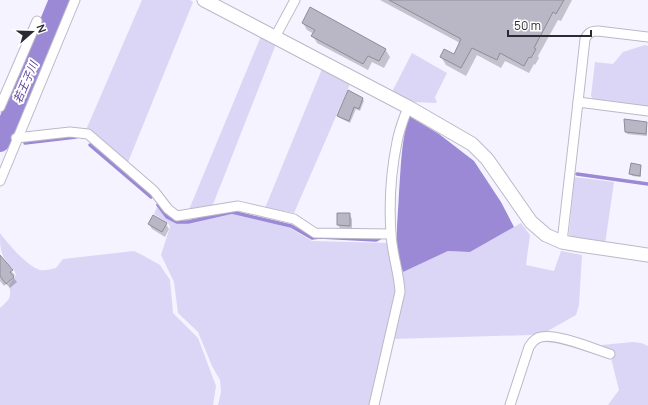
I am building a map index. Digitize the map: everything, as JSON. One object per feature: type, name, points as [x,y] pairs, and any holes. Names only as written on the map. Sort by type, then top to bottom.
[{"type":"street","points":[[0,181],[16,138],[76,0]]},
{"type":"street","points":[[275,37],[295,0]]},
{"type":"street","points":[[210,2],[451,130],[481,152],[531,222],[546,235],[562,242],[648,255]]},
{"type":"street","points":[[0,107],[37,21]]},
{"type":"street","points":[[562,242],[585,39],[587,35],[598,31],[648,37]]},
{"type":"street","points":[[578,102],[648,111]]},
{"type":"street","points":[[374,405],[400,292],[399,274],[393,255],[391,234],[394,166],[397,141],[408,107]]},
{"type":"street","points":[[16,138],[70,132],[88,134],[154,191],[168,209],[177,216],[238,206],[294,220],[315,233],[391,234]]},
{"type":"street","points":[[510,405],[529,346],[533,340],[541,337],[562,339],[610,354]]},
{"type":"shaded area","points":[[142,0],[190,0],[193,2],[128,162],[86,130]]},
{"type":"shaded area","points":[[261,36],[276,44],[212,207],[188,212]]},
{"type":"shaded area","points":[[645,45],[648,46],[648,106],[593,99],[591,96],[595,62],[613,64],[623,52]]},
{"type":"shaded area","points":[[412,53],[447,73],[435,97],[437,103],[411,102],[392,92]]},
{"type":"shaded area","points":[[322,69],[350,84],[294,213],[265,208]]},
{"type":"shaded area","points":[[409,116],[439,134],[474,161],[501,202],[514,227],[470,252],[448,251],[403,272],[398,252],[397,223],[404,135]]},
{"type":"shaded area","points":[[574,177],[614,182],[605,244],[572,237],[569,235]]},
{"type":"shaded area","points":[[157,207],[167,218],[177,223],[232,213],[241,214],[290,228],[312,241],[389,243],[397,292],[371,405],[218,405],[221,392],[220,380],[212,366],[198,332],[178,313],[174,282],[161,255],[170,227],[168,223],[154,214]]},
{"type":"shaded area","points":[[521,223],[530,235],[526,265],[554,271],[561,251],[582,255],[579,305],[576,315],[546,332],[530,335],[392,339],[403,285],[403,272],[448,251],[470,252]]},
{"type":"shaded area","points":[[0,233],[29,264],[40,270],[56,268],[63,259],[134,251],[160,265],[170,280],[173,313],[198,338],[216,386],[213,405],[0,405],[0,308],[6,303],[10,296],[9,285],[16,275],[3,256]]},
{"type":"shaded area","points":[[633,342],[648,346],[648,405],[608,405],[619,390],[611,358],[602,345]]},
{"type":"building","points":[[389,0],[564,0],[556,14],[553,12],[534,48],[536,49],[524,66],[500,53],[497,60],[472,48],[461,68],[440,57],[444,49],[454,54],[461,39]]},
{"type":"building","points":[[310,7],[386,49],[379,61],[368,56],[363,64],[311,36],[315,30],[302,23]]},
{"type":"building","points":[[348,90],[363,98],[359,109],[354,107],[349,121],[337,116]]},
{"type":"building","points":[[624,119],[647,122],[646,134],[625,132]]},
{"type":"building","points":[[631,163],[641,165],[640,176],[629,174]]},
{"type":"building","points":[[337,213],[350,213],[350,226],[337,225]]},
{"type":"building","points":[[153,215],[167,223],[162,232],[148,224]]},
{"type":"building","points":[[0,255],[13,270],[10,272],[14,277],[6,284],[0,276]]},
{"type":"waterway","name":"若王子川","points":[[0,142],[59,0]]},
{"type":"waterway","name":"若王子川","points":[[3,135],[9,137]]},
{"type":"waterway","points":[[25,143],[76,137]]},
{"type":"waterway","points":[[90,145],[151,197]]},
{"type":"waterway","points":[[577,174],[648,184]]},
{"type":"waterway","points":[[158,205],[167,217],[177,222],[188,222],[232,212],[291,226],[312,238],[320,237],[376,240],[382,237]]}]
